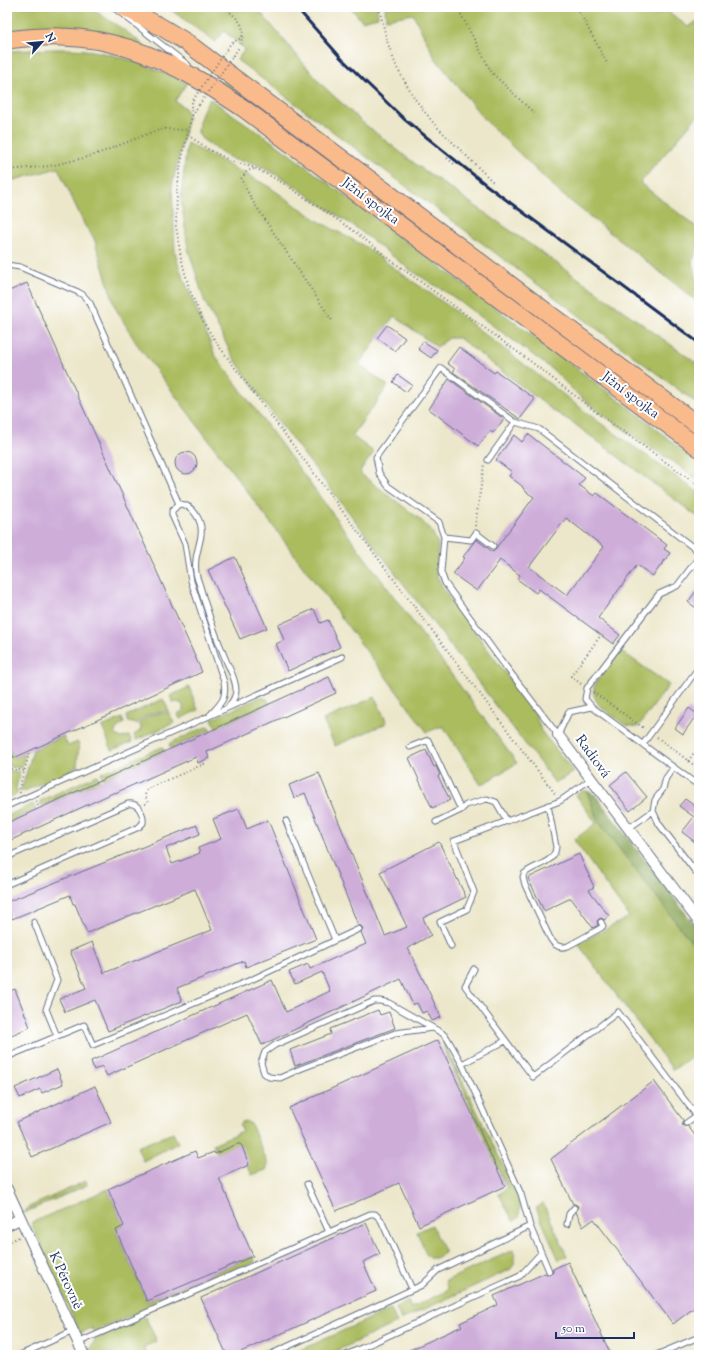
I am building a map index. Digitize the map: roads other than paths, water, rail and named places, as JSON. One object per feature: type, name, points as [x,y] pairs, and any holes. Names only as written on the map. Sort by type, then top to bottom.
[{"type":"highway","name":"Jižní spojka","points":[[124,7],[186,42],[699,426]]},
{"type":"highway","name":"Jižní spojka","points":[[7,40],[34,37],[65,37],[96,40],[122,46],[150,56],[191,75],[243,108],[699,448]]},
{"type":"street","name":"Radiová","points":[[558,735],[699,922]]},
{"type":"street","name":"K Pérovně","points":[[7,1189],[84,1355]]},
{"type":"street","points":[[7,1225],[20,1219]]},
{"type":"lane","points":[[113,7],[243,108]]},
{"type":"lane","points":[[7,266],[20,267],[78,292],[90,303],[178,504]]},
{"type":"lane","points":[[558,735],[497,655],[445,583],[441,572],[444,537],[439,522],[388,486],[379,473],[376,457],[442,368],[515,422],[539,429],[699,552]]},
{"type":"lane","points":[[488,460],[515,422]]},
{"type":"lane","points":[[178,504],[183,504],[194,511],[200,526],[201,534],[196,559],[196,575],[234,682],[236,690],[235,698],[229,706]]},
{"type":"lane","points":[[178,504],[172,511],[172,515],[185,544],[191,581],[226,692],[223,700],[210,714]]},
{"type":"lane","points":[[444,537],[471,540],[476,533],[493,546]]},
{"type":"lane","points":[[699,557],[677,586],[659,594],[587,688],[585,698],[592,707],[699,786]]},
{"type":"lane","points":[[7,806],[210,714],[342,657]]},
{"type":"lane","points":[[643,744],[699,667]]},
{"type":"lane","name":"Radiová","points":[[558,735],[569,712],[592,707]]},
{"type":"lane","points":[[410,747],[428,740],[461,810]]},
{"type":"lane","points":[[674,767],[666,778],[663,789],[655,800],[653,810],[659,824],[695,871]]},
{"type":"lane","points":[[451,946],[440,922],[467,909],[474,892],[454,841],[560,801],[592,779]]},
{"type":"lane","points":[[436,822],[461,810],[466,805],[490,799],[496,802],[507,821]]},
{"type":"lane","points":[[7,857],[128,804],[134,803],[144,820],[142,825],[139,827],[8,884],[7,883]]},
{"type":"lane","points":[[548,806],[556,852],[547,862],[524,874],[524,885],[550,938],[556,945],[564,947],[568,946],[603,926],[601,922]]},
{"type":"lane","points":[[629,828],[653,810]]},
{"type":"lane","points":[[286,821],[335,940]]},
{"type":"lane","points":[[34,922],[57,980],[46,1010],[57,1036]]},
{"type":"lane","points":[[7,1057],[84,1025],[93,1045],[253,979],[359,929]]},
{"type":"lane","points":[[474,969],[465,986],[533,1077],[618,1012],[698,1117],[686,1124]]},
{"type":"lane","points":[[433,1028],[395,1033],[280,1078],[270,1077],[264,1073],[261,1063],[265,1052],[275,1045],[374,1001],[389,1004],[433,1028],[447,1038],[462,1064],[521,1194],[530,1226],[549,1271]]},
{"type":"lane","points":[[462,1064],[505,1041]]},
{"type":"lane","points":[[307,1184],[329,1232]]},
{"type":"lane","points":[[567,1224],[568,1214],[574,1208]]},
{"type":"lane","points":[[82,1341],[370,1214],[375,1214],[378,1216],[412,1289]]},
{"type":"lane","points":[[269,1355],[422,1285],[438,1270],[530,1226]]},
{"type":"lane","points":[[346,1355],[520,1276],[541,1254]]},
{"type":"lane","points":[[20,1355],[73,1331]]},
{"type":"lane","points":[[656,1355],[699,1337]]},
{"type":"railway","points":[[296,7],[341,58],[404,119],[485,184],[699,343]]}]
